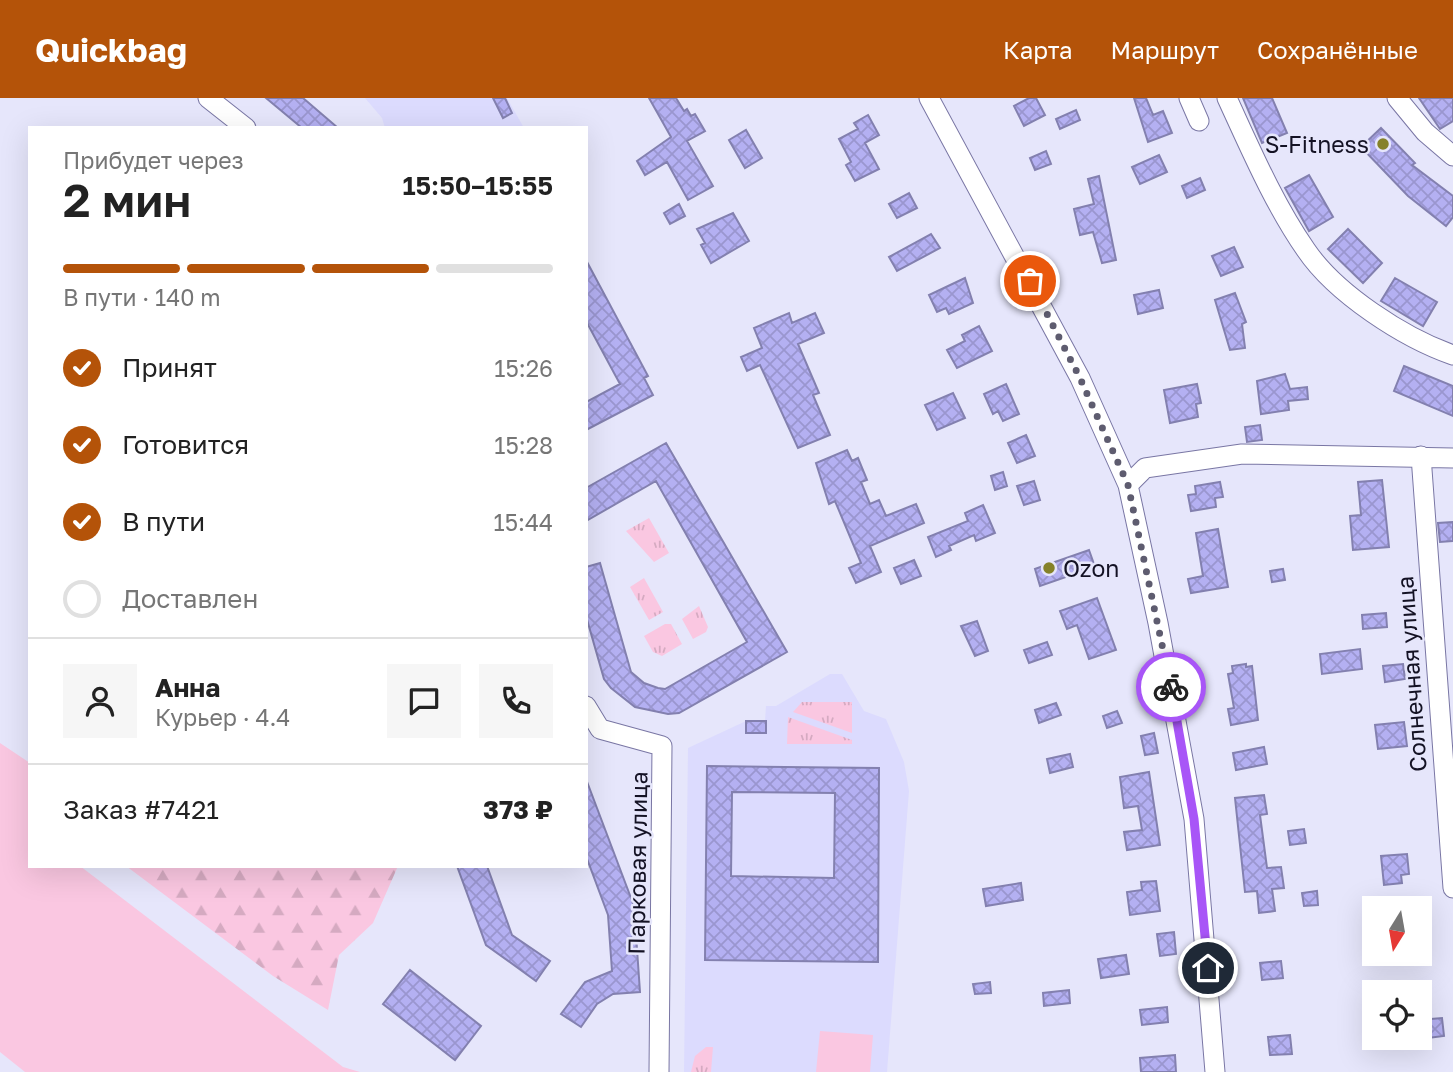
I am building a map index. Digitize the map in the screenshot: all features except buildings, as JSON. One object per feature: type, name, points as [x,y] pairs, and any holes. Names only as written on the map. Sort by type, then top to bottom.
[{"type":"street","points":[[208,98],[243,126]]},
{"type":"street","points":[[929,98],[1080,378],[1128,485],[1158,623],[1192,806],[1215,1072]]},
{"type":"street","points":[[1189,98],[1199,121]]},
{"type":"street","points":[[1227,98],[1258,166],[1307,252],[1358,303],[1387,323],[1453,355]]},
{"type":"street","points":[[1397,98],[1425,132],[1453,156]]},
{"type":"street","points":[[1128,485],[1145,468],[1242,454],[1453,458]]},
{"type":"street","name":"Солнечная улица","points":[[1421,456],[1453,888]]},
{"type":"street","name":"Парковая улица","points":[[588,709],[600,729],[662,746],[659,1072]]},
{"type":"shaded area","points":[[365,98],[507,98],[523,126],[384,126],[382,118]]},
{"type":"shaded area","points":[[830,674],[842,674],[864,711],[886,719],[904,762],[909,791],[887,1072],[684,1072],[688,748],[746,721],[765,721],[766,706],[776,706]]},
{"type":"green space","points":[[649,518],[669,553],[654,562],[626,531]]},
{"type":"green space","points":[[644,578],[663,612],[649,620],[630,587]]},
{"type":"green space","points":[[699,606],[708,627],[706,632],[693,639],[682,619]]},
{"type":"green space","points":[[665,624],[671,624],[682,644],[662,656],[653,652],[644,636]]},
{"type":"green space","points":[[802,702],[852,702],[852,733],[793,712]]},
{"type":"green space","points":[[788,717],[852,740],[852,744],[787,744]]},
{"type":"green space","points":[[0,743],[28,762],[28,868],[83,868],[343,1067],[360,1072],[25,1072],[0,1052]]},
{"type":"green space","points":[[129,868],[397,868],[373,923],[339,955],[328,1010],[273,976]]},
{"type":"green space","points":[[820,1031],[873,1035],[870,1072],[816,1072]]},
{"type":"green space","points":[[706,1047],[713,1047],[711,1072],[691,1072],[695,1056]]},
{"type":"way so far","points":[[1030,281],[1080,378],[1128,485],[1171,687]]},
{"type":"place","name":"S-Fitness","points":[[1383,144]]},
{"type":"place","name":"Ozon","points":[[1049,568]]},
{"type":"route","points":[[1171,687],[1194,819],[1208,968]]}]
